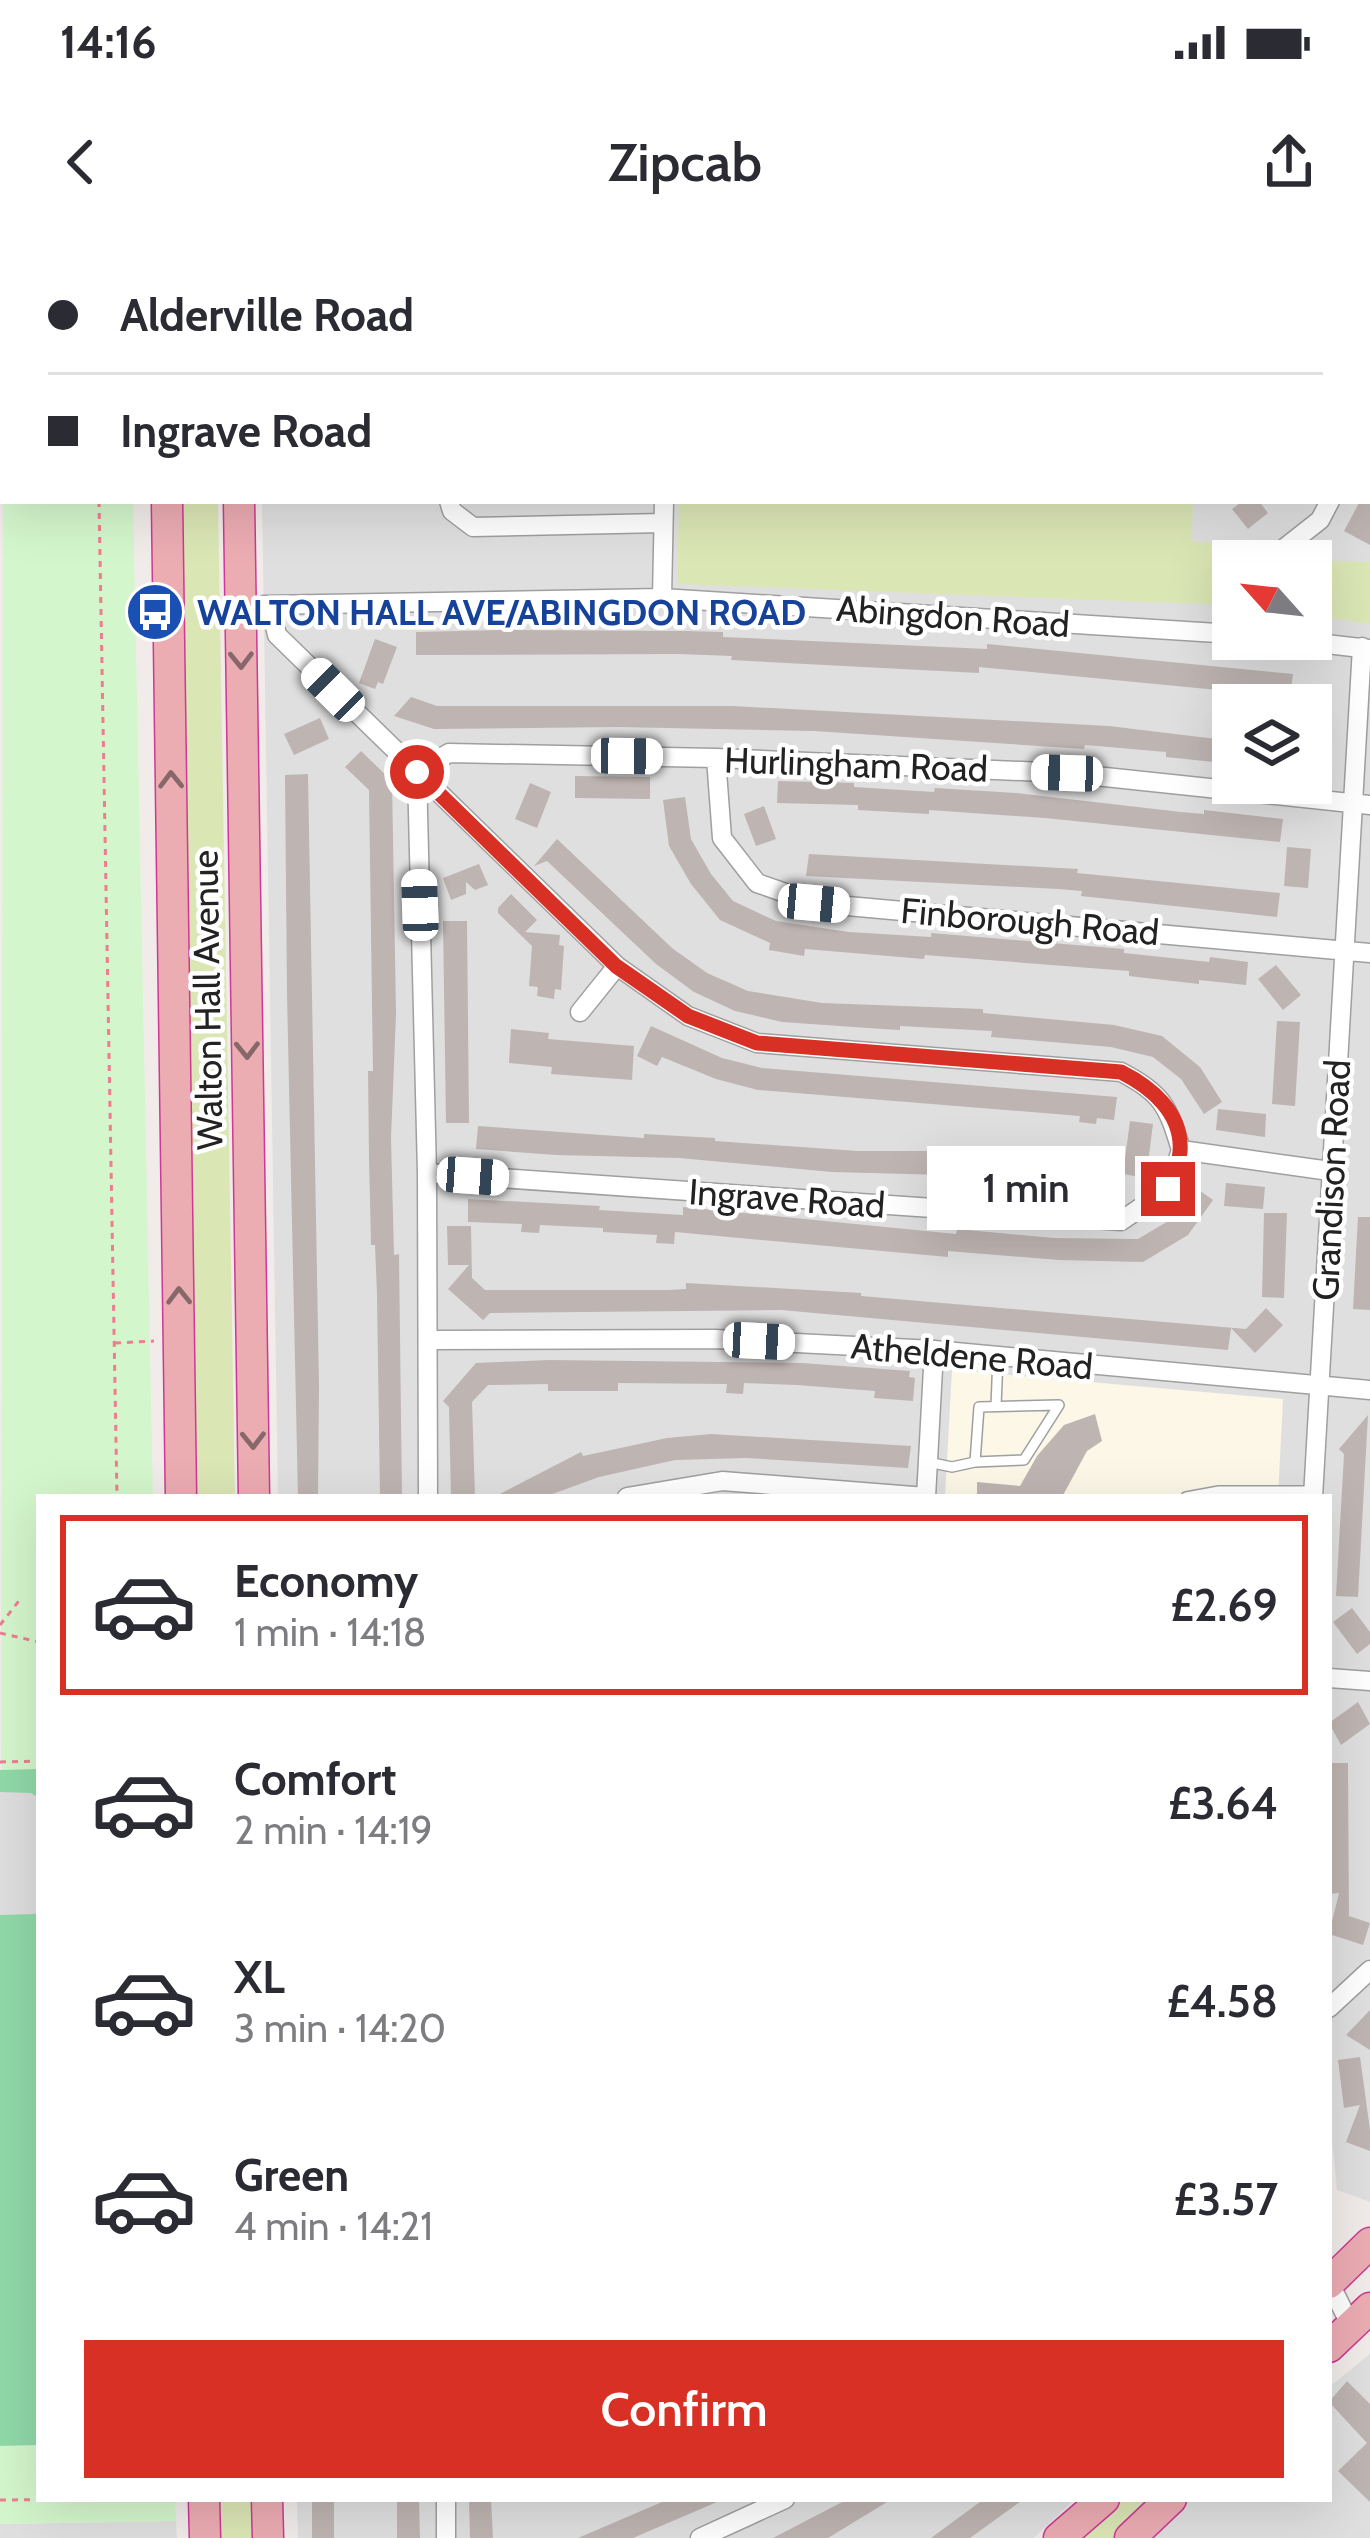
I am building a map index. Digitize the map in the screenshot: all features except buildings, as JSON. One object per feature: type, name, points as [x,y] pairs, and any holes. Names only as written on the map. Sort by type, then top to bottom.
[{"type":"highway","name":"Walton Hall Avenue","points":[[167,504],[181,1494]]},
{"type":"highway","name":"Walton Hall Avenue","points":[[238,504],[255,604],[254,1494]]},
{"type":"highway","points":[[1332,2280],[1370,2243]]},
{"type":"highway","points":[[204,2502],[205,2538]]},
{"type":"highway","points":[[267,2502],[268,2538]]},
{"type":"highway","points":[[1059,2538],[1101,2502]]},
{"type":"highway","points":[[1130,2538],[1168,2502]]},
{"type":"street","points":[[450,504],[452,511],[473,526],[663,524]]},
{"type":"street","points":[[662,598],[664,504]]},
{"type":"street","points":[[1295,540],[1320,520],[1328,504]]},
{"type":"street","name":"Abingdon Road","points":[[255,604],[662,598],[1212,633]]},
{"type":"street","points":[[255,604],[277,635],[616,966],[688,1016],[757,1043],[1121,1072],[1152,1088],[1170,1113],[1180,1150],[1330,1171]]},
{"type":"street","points":[[1332,644],[1366,648]]},
{"type":"street","name":"Grandison Road","points":[[1314,1494],[1343,948],[1360,803],[1366,648]]},
{"type":"street","name":"Hurlingham Road","points":[[417,772],[449,753],[716,758],[1067,773],[1360,803]]},
{"type":"street","name":"Finborough Road","points":[[716,758],[722,838],[757,883],[814,903],[1370,952]]},
{"type":"street","points":[[417,772],[427,1172],[428,1494]]},
{"type":"street","points":[[580,1012],[616,966]]},
{"type":"street","name":"Ingrave Road","points":[[427,1172],[1121,1221],[1168,1189],[1180,1150]]},
{"type":"street","name":"Atheldene Road","points":[[429,1340],[715,1339],[934,1350],[1370,1390]]},
{"type":"street","points":[[926,1494],[934,1350]]},
{"type":"street","points":[[645,1494],[722,1481],[888,1494]]},
{"type":"street","points":[[1332,1678],[1370,1681]]},
{"type":"street","points":[[1332,2005],[1370,1970]]},
{"type":"street","points":[[1332,2291],[1345,2325]]},
{"type":"street","points":[[446,2502],[446,2538]]},
{"type":"street","points":[[700,2538],[778,2502]]},
{"type":"lane","points":[[996,1406],[998,1357]]},
{"type":"lane","points":[[928,1462],[952,1467],[1024,1460],[1059,1405],[979,1407],[975,1462]]},
{"type":"lane","points":[[1202,1494],[1314,1494]]},
{"type":"path","points":[[99,504],[117,1494]]},
{"type":"path","points":[[115,1342],[180,1340]]},
{"type":"path","points":[[0,1625],[22,1597]]},
{"type":"path","points":[[0,1634],[36,1641]]},
{"type":"path","points":[[0,1762],[36,1761]]},
{"type":"path","points":[[0,2500],[36,2500]]},
{"type":"shaded area","points":[[262,504],[1370,504],[1370,2202],[1337,2190],[1332,2139],[1332,1494],[278,1494]]},
{"type":"shaded area","points":[[952,1370],[1283,1399],[1278,1494],[945,1494]]},
{"type":"shaded area","points":[[0,1792],[31,1793],[36,1796],[36,1913],[0,1915]]},
{"type":"shaded area","points":[[1370,2354],[1370,2538],[1143,2538],[1187,2502],[1332,2502],[1332,2385]]},
{"type":"shaded area","points":[[297,2502],[1072,2502],[1034,2538],[298,2538]]},
{"type":"shaded area","points":[[176,2521],[177,2538],[0,2538],[0,2524]]},
{"type":"green space","points":[[3,504],[133,504],[153,1494],[36,1494],[36,2502],[175,2502],[176,2521],[0,2524]]},
{"type":"green space","points":[[180,504],[218,504],[235,1494],[195,1494]]},
{"type":"green space","points":[[679,504],[1193,504],[1191,541],[1212,542],[1212,604],[677,584]]},
{"type":"green space","points":[[1332,561],[1370,562],[1370,624],[1332,618]]},
{"type":"green space","points":[[36,1769],[36,2445],[0,2446],[0,1770]]},
{"type":"green space","points":[[212,2502],[252,2502],[252,2538],[213,2538]]},
{"type":"green space","points":[[1114,2502],[1150,2502],[1113,2538],[1075,2538]]},
{"type":"place","name":"WALTON HALL AVE/ABINGDON ROAD","points":[[155,612]]},
{"type":"route","points":[[417,772],[616,966],[688,1016],[757,1043],[1121,1072],[1152,1088],[1170,1113],[1180,1150],[1168,1189]]}]
